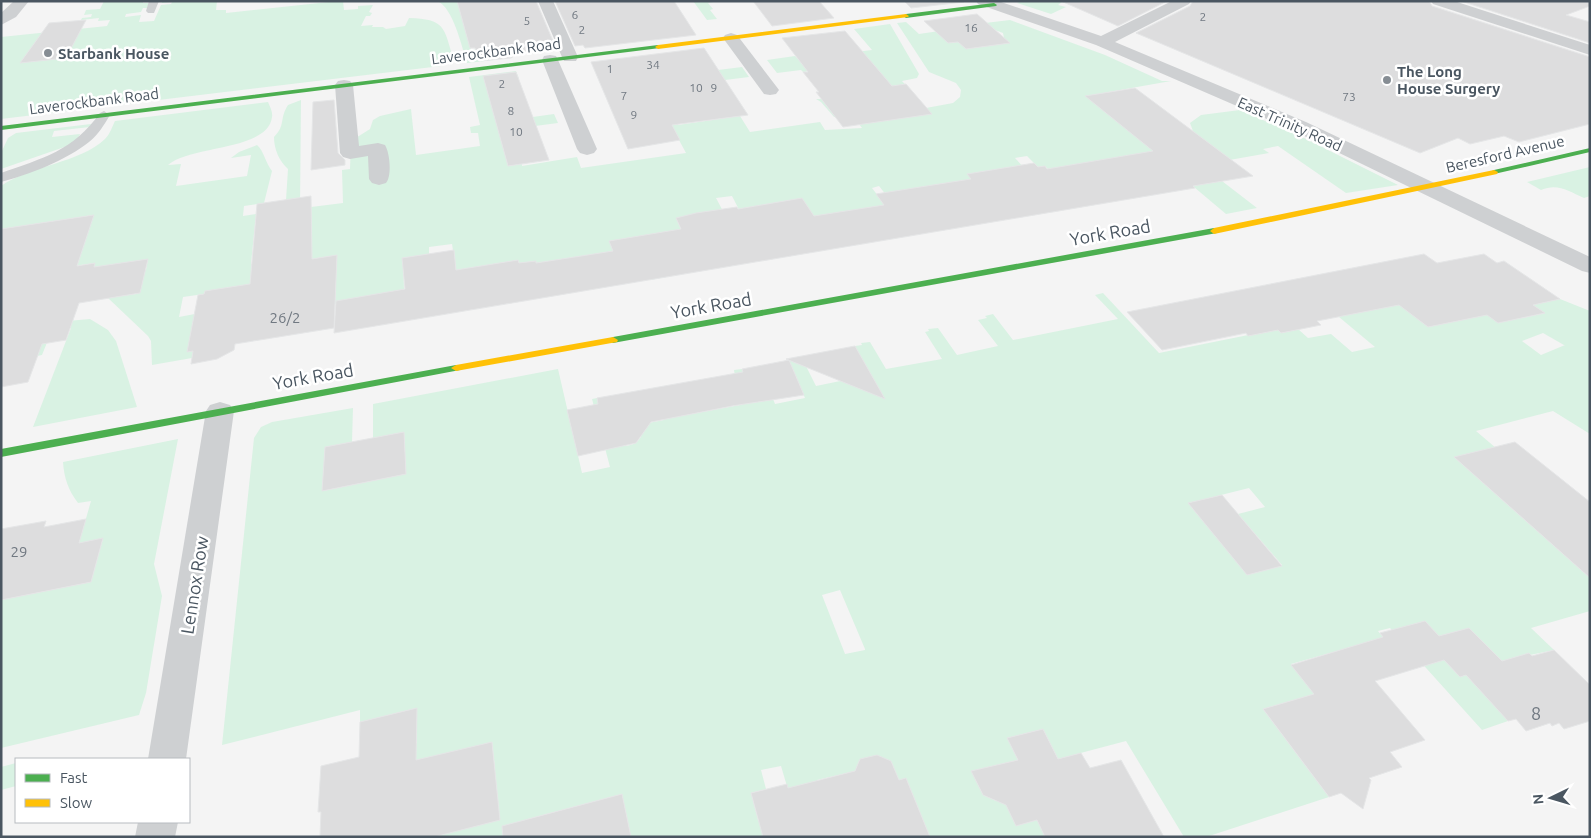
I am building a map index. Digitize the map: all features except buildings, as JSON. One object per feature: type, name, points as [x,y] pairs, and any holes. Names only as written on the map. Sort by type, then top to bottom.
[{"type":"street","points":[[1,20],[11,14],[22,1]]},
{"type":"street","points":[[545,1],[570,57]]},
{"type":"street","points":[[1102,42],[1184,1]]},
{"type":"street","points":[[1438,1],[1590,50]]},
{"type":"street","name":"Laverockbank Road","points":[[1,128],[731,38],[988,3]]},
{"type":"street","name":"East Trinity Road","points":[[988,3],[1102,42],[1299,126],[1590,266]]},
{"type":"street","points":[[731,38],[770,90]]},
{"type":"street","points":[[550,60],[586,149]]},
{"type":"street","points":[[344,86],[350,152],[378,149],[379,179]]},
{"type":"street","name":"Beresford Avenue","points":[[1427,187],[1590,150]]},
{"type":"street","name":"York Road","points":[[1,453],[220,411],[1213,231],[1427,187]]},
{"type":"street","name":"Lennox Row","points":[[167,758],[220,411]]},
{"type":"street","points":[[155,837],[158,823]]},
{"type":"lane","points":[[1,178],[80,145],[100,124],[104,115]]},
{"type":"green space","points":[[104,1],[143,1],[143,3],[149,3],[147,8],[143,8],[141,12],[126,14],[125,17],[141,15],[139,22],[154,21],[161,5],[171,4],[172,2],[162,3],[162,1],[217,1],[216,10],[226,10],[226,13],[338,1],[343,1],[344,10],[358,9],[358,6],[373,5],[369,12],[372,13],[370,16],[366,16],[361,26],[373,25],[372,27],[383,27],[386,29],[405,26],[409,18],[430,20],[445,32],[453,58],[442,62],[441,66],[1,119],[1,37],[107,26],[110,20],[98,21],[99,18],[81,20],[82,18],[91,17],[92,14],[84,15],[86,10],[100,9]]},
{"type":"green space","points":[[437,1],[457,1],[471,49],[490,50],[494,60],[467,63],[452,19],[443,5]]},
{"type":"green space","points":[[693,1],[719,1],[708,3],[713,9],[710,10],[717,19],[707,20]]},
{"type":"green space","points":[[1022,1],[1079,1],[1071,5],[1062,2],[1058,5],[1066,7],[1051,14],[1017,3]]},
{"type":"green space","points":[[1010,20],[1105,55],[1162,81],[1171,81],[1086,96],[1193,131],[1190,123],[1201,115],[1240,110],[1302,137],[1398,185],[1346,193],[1278,146],[1263,149],[1269,153],[1218,162],[1209,171],[1257,208],[1226,214],[1169,166],[1055,176],[1045,166],[1038,167],[1027,156],[1015,158],[1025,169],[947,187],[944,183],[887,196],[879,186],[872,188],[885,205],[750,231],[732,196],[716,198],[724,213],[676,218],[681,230],[657,254],[666,277],[650,280],[634,237],[609,241],[613,251],[537,266],[535,261],[519,263],[518,260],[500,263],[501,269],[457,276],[452,244],[429,247],[429,254],[403,258],[404,289],[335,304],[337,255],[311,259],[311,207],[343,203],[342,170],[350,169],[351,141],[370,129],[373,120],[380,116],[411,109],[416,155],[480,146],[478,133],[471,133],[470,127],[480,125],[469,77],[516,71],[519,79],[498,82],[511,120],[554,114],[558,123],[512,129],[499,133],[508,166],[522,164],[522,166],[577,157],[581,168],[686,153],[646,79],[742,67],[749,77],[677,86],[668,106],[678,125],[740,116],[750,132],[820,122],[825,130],[862,128],[850,117],[834,117],[816,99],[821,99],[833,68],[777,73],[767,60],[795,56],[798,59],[872,50],[854,29],[890,24],[919,74],[917,78],[902,81],[926,108],[953,103],[960,97],[961,90],[956,83],[929,72],[897,23],[906,22],[919,34],[946,30],[966,49],[1009,43],[1004,38],[1003,33],[985,23]]},
{"type":"green space","points":[[301,100],[300,208],[286,200],[288,169],[278,154],[274,137],[280,129],[288,105]]},
{"type":"green space","points":[[268,102],[272,111],[272,117],[267,128],[257,136],[243,142],[193,154],[168,165],[181,164],[176,186],[247,176],[251,155],[231,158],[239,152],[257,145],[272,171],[264,203],[244,206],[243,216],[256,214],[251,264],[290,258],[288,285],[205,291],[204,294],[183,297],[179,317],[200,313],[192,358],[152,365],[151,341],[148,336],[108,298],[136,294],[140,280],[130,273],[146,270],[148,259],[93,268],[95,263],[58,268],[93,215],[1,229],[1,186],[26,173],[69,159],[95,147],[107,137],[115,121]]},
{"type":"green space","points":[[91,124],[90,127],[54,131],[52,137],[80,134],[76,143],[1,169],[1,153],[8,138],[16,133]]},
{"type":"green space","points":[[1590,167],[1590,196],[1584,198],[1553,187],[1541,190],[1527,182]]},
{"type":"green space","points":[[1103,293],[1159,353],[1278,329],[1282,333],[1298,329],[1308,338],[1331,334],[1352,352],[1375,347],[1327,307],[1394,300],[1428,327],[1511,310],[1523,318],[1545,313],[1533,305],[1560,299],[1590,311],[1590,434],[1553,411],[1476,431],[1503,454],[1454,457],[1590,578],[1590,611],[1531,628],[1554,650],[1502,661],[1469,628],[1439,636],[1425,621],[1407,626],[1460,677],[1466,675],[1508,721],[1482,730],[1390,628],[1378,631],[1411,670],[1371,680],[1344,649],[1291,664],[1303,680],[1321,675],[1332,689],[1263,709],[1329,797],[1206,837],[1184,837],[1126,741],[1058,759],[1043,729],[1008,738],[1018,760],[982,769],[975,779],[983,795],[996,801],[1004,799],[1016,826],[1037,820],[1045,837],[930,837],[906,778],[899,780],[855,771],[817,780],[833,832],[794,810],[781,766],[761,770],[766,789],[751,793],[758,820],[768,837],[631,837],[622,794],[528,819],[529,837],[434,837],[495,768],[492,742],[412,762],[412,745],[417,743],[416,708],[360,722],[360,710],[222,745],[254,438],[261,427],[272,422],[353,408],[352,442],[325,447],[323,491],[406,474],[404,432],[373,438],[373,404],[558,369],[582,473],[610,467],[592,399],[597,398],[604,426],[612,439],[617,444],[627,446],[636,443],[641,437],[638,425],[664,420],[653,388],[664,387],[681,416],[740,405],[734,370],[742,369],[756,402],[773,399],[775,404],[805,398],[788,360],[793,358],[801,356],[816,386],[850,379],[855,346],[862,345],[861,343],[870,342],[886,369],[942,359],[925,332],[929,331],[928,329],[938,328],[957,355],[998,346],[978,320],[993,314],[1013,340],[1118,319],[1095,295]],"holes":[[[1543,333],[1564,345],[1565,345],[1541,355],[1522,341]],[[1249,488],[1265,507],[1238,514],[1282,565],[1247,574],[1189,503]],[[840,590],[865,650],[845,654],[822,595]]]},
{"type":"green space","points":[[90,319],[108,330],[116,341],[137,407],[33,427],[71,328],[52,330],[42,355],[1,363],[1,327]]},
{"type":"green space","points":[[178,439],[154,564],[162,596],[146,693],[139,715],[1,748],[1,600],[91,582],[103,539],[79,543],[91,501],[78,503],[67,483],[63,462]]},
{"type":"green space","points":[[15,763],[15,786],[1,790],[1,767]]},
{"type":"traffic: fast","points":[[906,16],[994,5]]},
{"type":"traffic: fast","points":[[1,128],[658,47]]},
{"type":"traffic: fast","points":[[1494,172],[1590,150]]},
{"type":"traffic: fast","points":[[613,340],[1214,231]]},
{"type":"traffic: fast","points":[[1,453],[456,368]]},
{"type":"traffic: slow","points":[[658,47],[906,16]]},
{"type":"traffic: slow","points":[[1214,231],[1494,172]]},
{"type":"traffic: slow","points":[[456,368],[613,340]]},
{"type":"place","name":"Starbank House","points":[[48,53]]},
{"type":"place","name":"The Long House Surgery","points":[[1387,80]]}]
